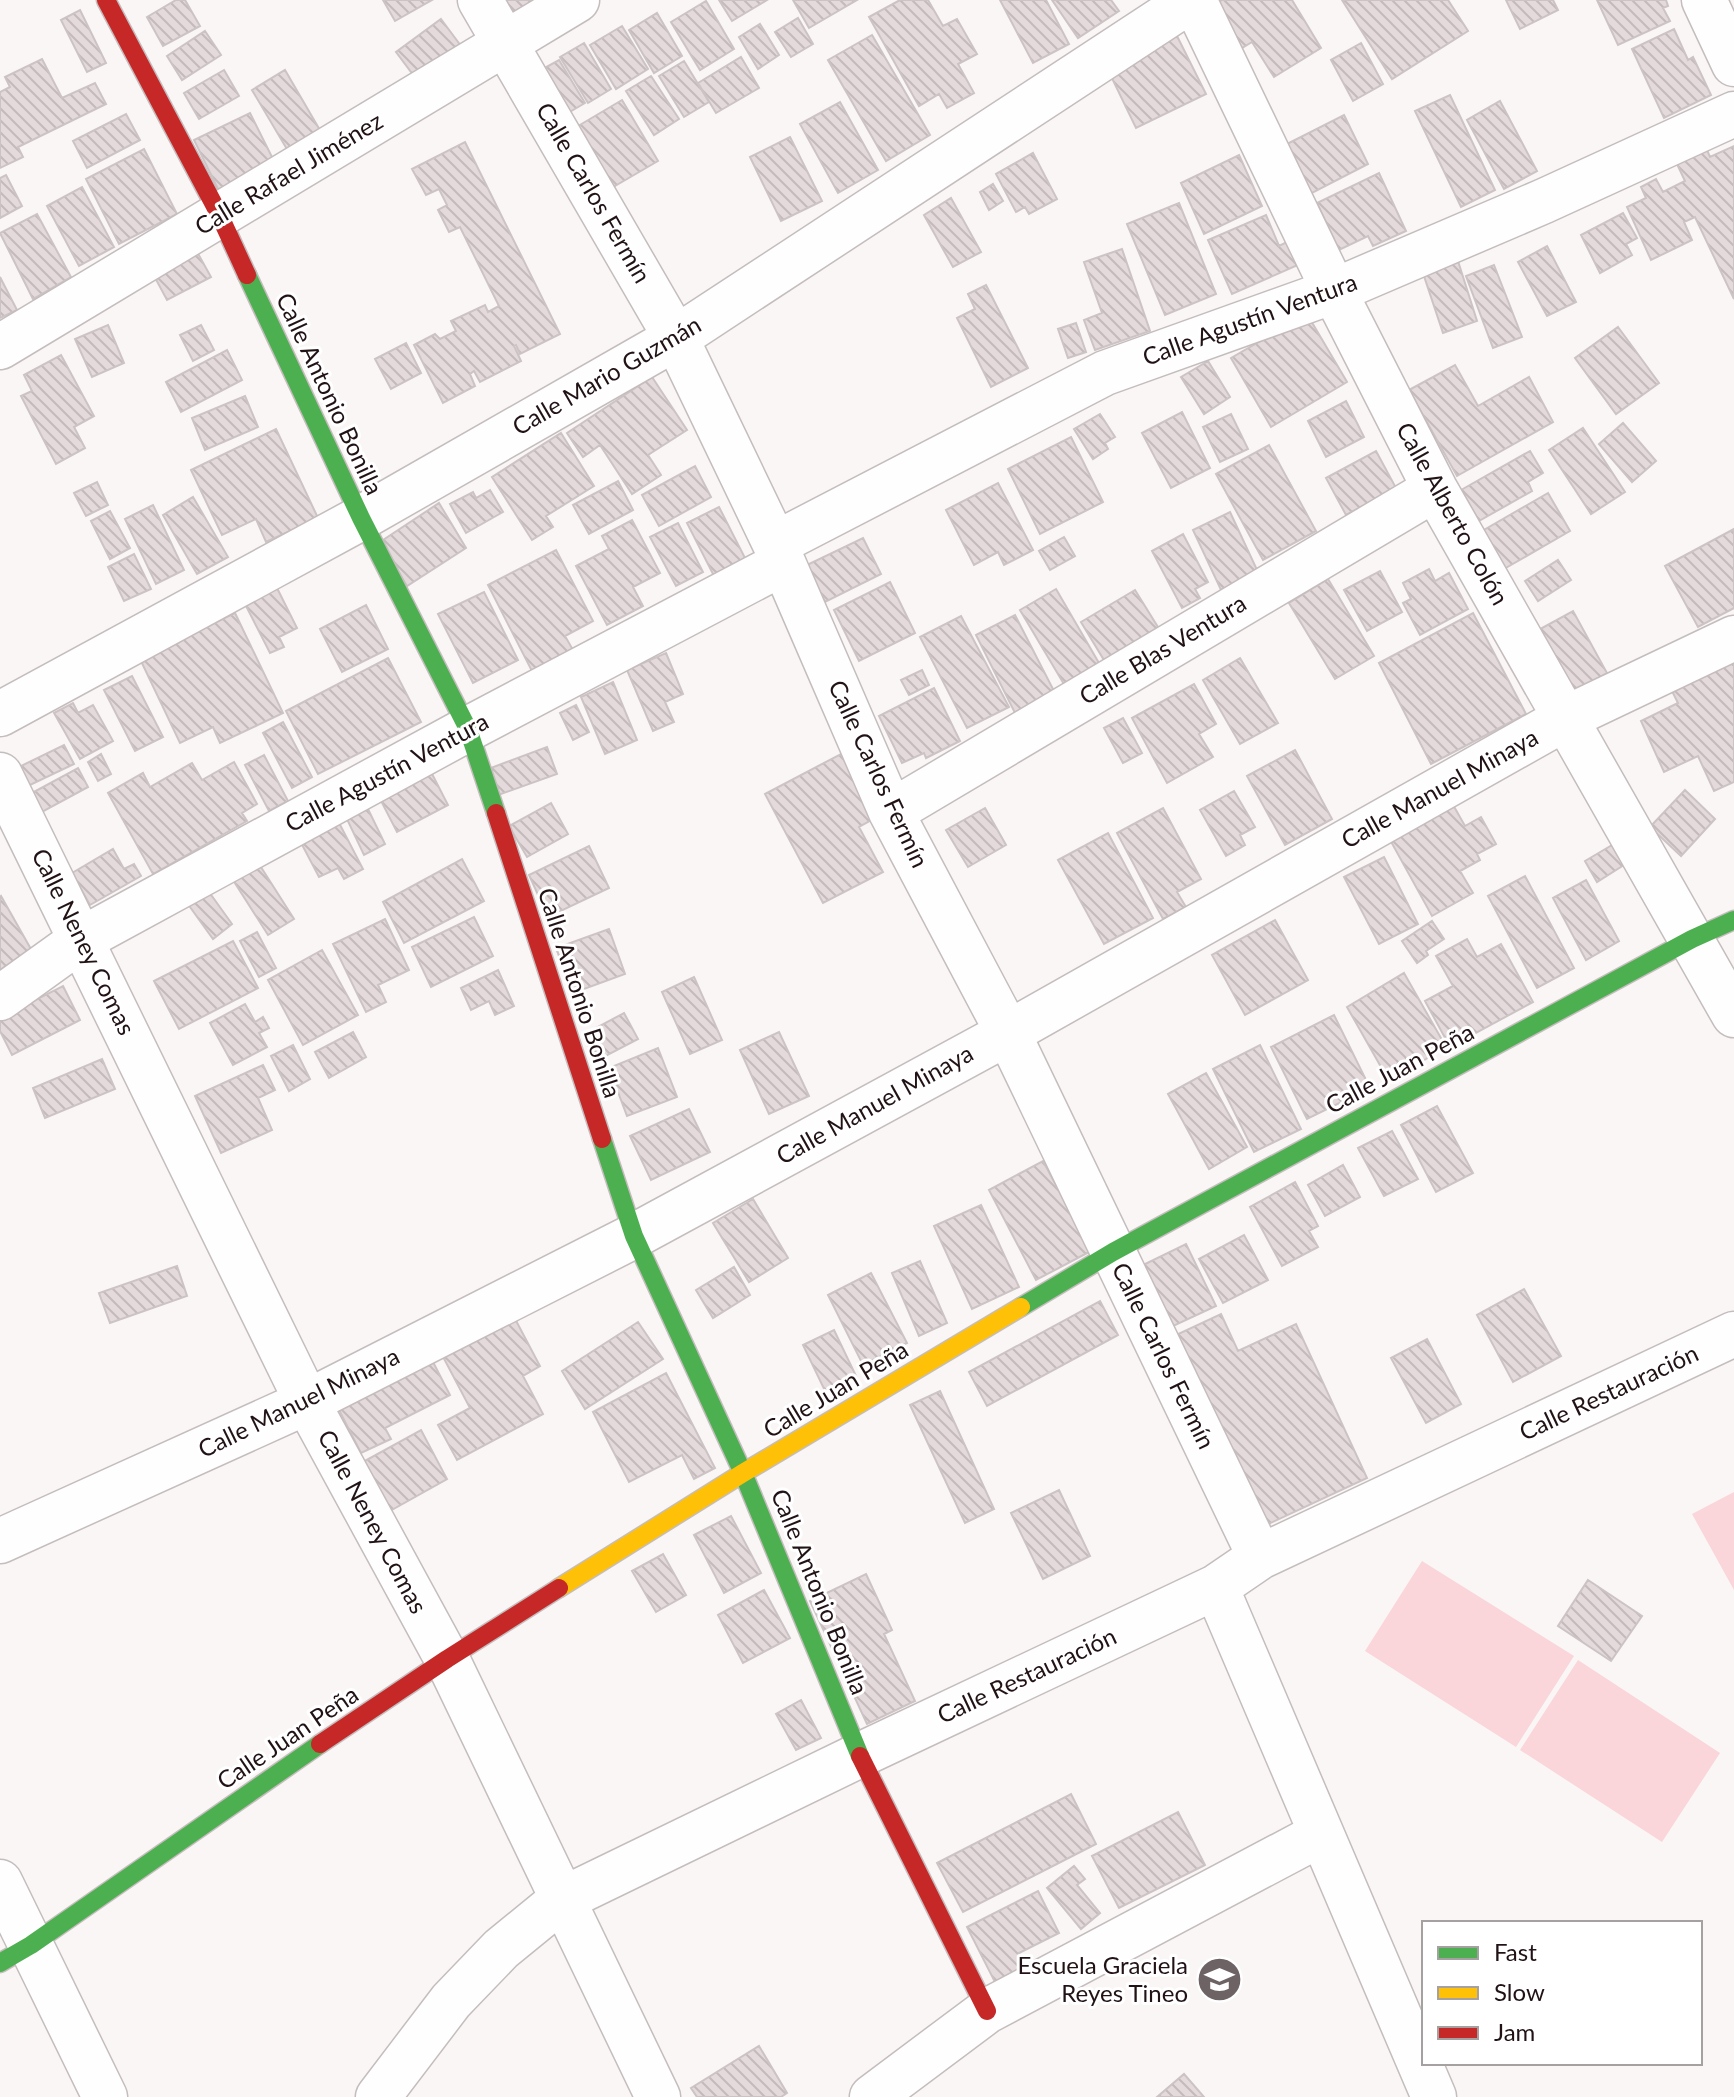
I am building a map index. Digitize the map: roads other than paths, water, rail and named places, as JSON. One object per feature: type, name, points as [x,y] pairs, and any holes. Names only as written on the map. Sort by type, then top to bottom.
[{"type":"street","name":"Calle Antonio Bonilla","points":[[106,0],[219,214],[361,518],[468,729],[634,1236],[743,1473],[860,1755],[987,2011]]},
{"type":"street","name":"Calle Carlos Fermín","points":[[480,0],[676,338],[779,553],[891,812],[1008,1033],[1260,1557]]},
{"type":"street","name":"Calle Rafael Jiménez","points":[[0,347],[577,0]]},
{"type":"street","name":"Calle Alberto Colón","points":[[1192,0],[1435,489],[1734,1015]]},
{"type":"street","name":"Calle Mario Guzmán","points":[[0,714],[361,518],[676,338],[1192,0]]},
{"type":"street","points":[[1704,0],[1730,48]]},
{"type":"street","name":"Calle Agustín Ventura","points":[[0,998],[82,939],[468,729],[1105,373],[1334,291],[1544,201],[1734,114]]},
{"type":"street","name":"Calle Blas Ventura","points":[[891,812],[1435,489]]},
{"type":"street","name":"Calle Manuel Minaya","points":[[0,1541],[307,1402],[634,1236],[1008,1033],[1566,718],[1734,638]]},
{"type":"street","name":"Calle Neney Comas","points":[[0,775],[307,1402],[447,1659],[658,2097]]},
{"type":"street","name":"Calle Juan Peña","points":[[16,1954],[447,1659],[743,1473],[1113,1252],[1692,939],[1734,920]]},
{"type":"street","name":"Calle Restauración","points":[[378,2097],[451,2001],[501,1949],[561,1900],[1216,1587],[1260,1557],[1734,1334]]},
{"type":"street","points":[[1216,1587],[1434,2097]]},
{"type":"street","points":[[872,2097],[987,2011],[1321,1834]]},
{"type":"street","points":[[0,1882],[16,1954],[105,2097]]},
{"type":"place","name":"Escuela Graciela Reyes Tineo","points":[[1219,1980]]}]
